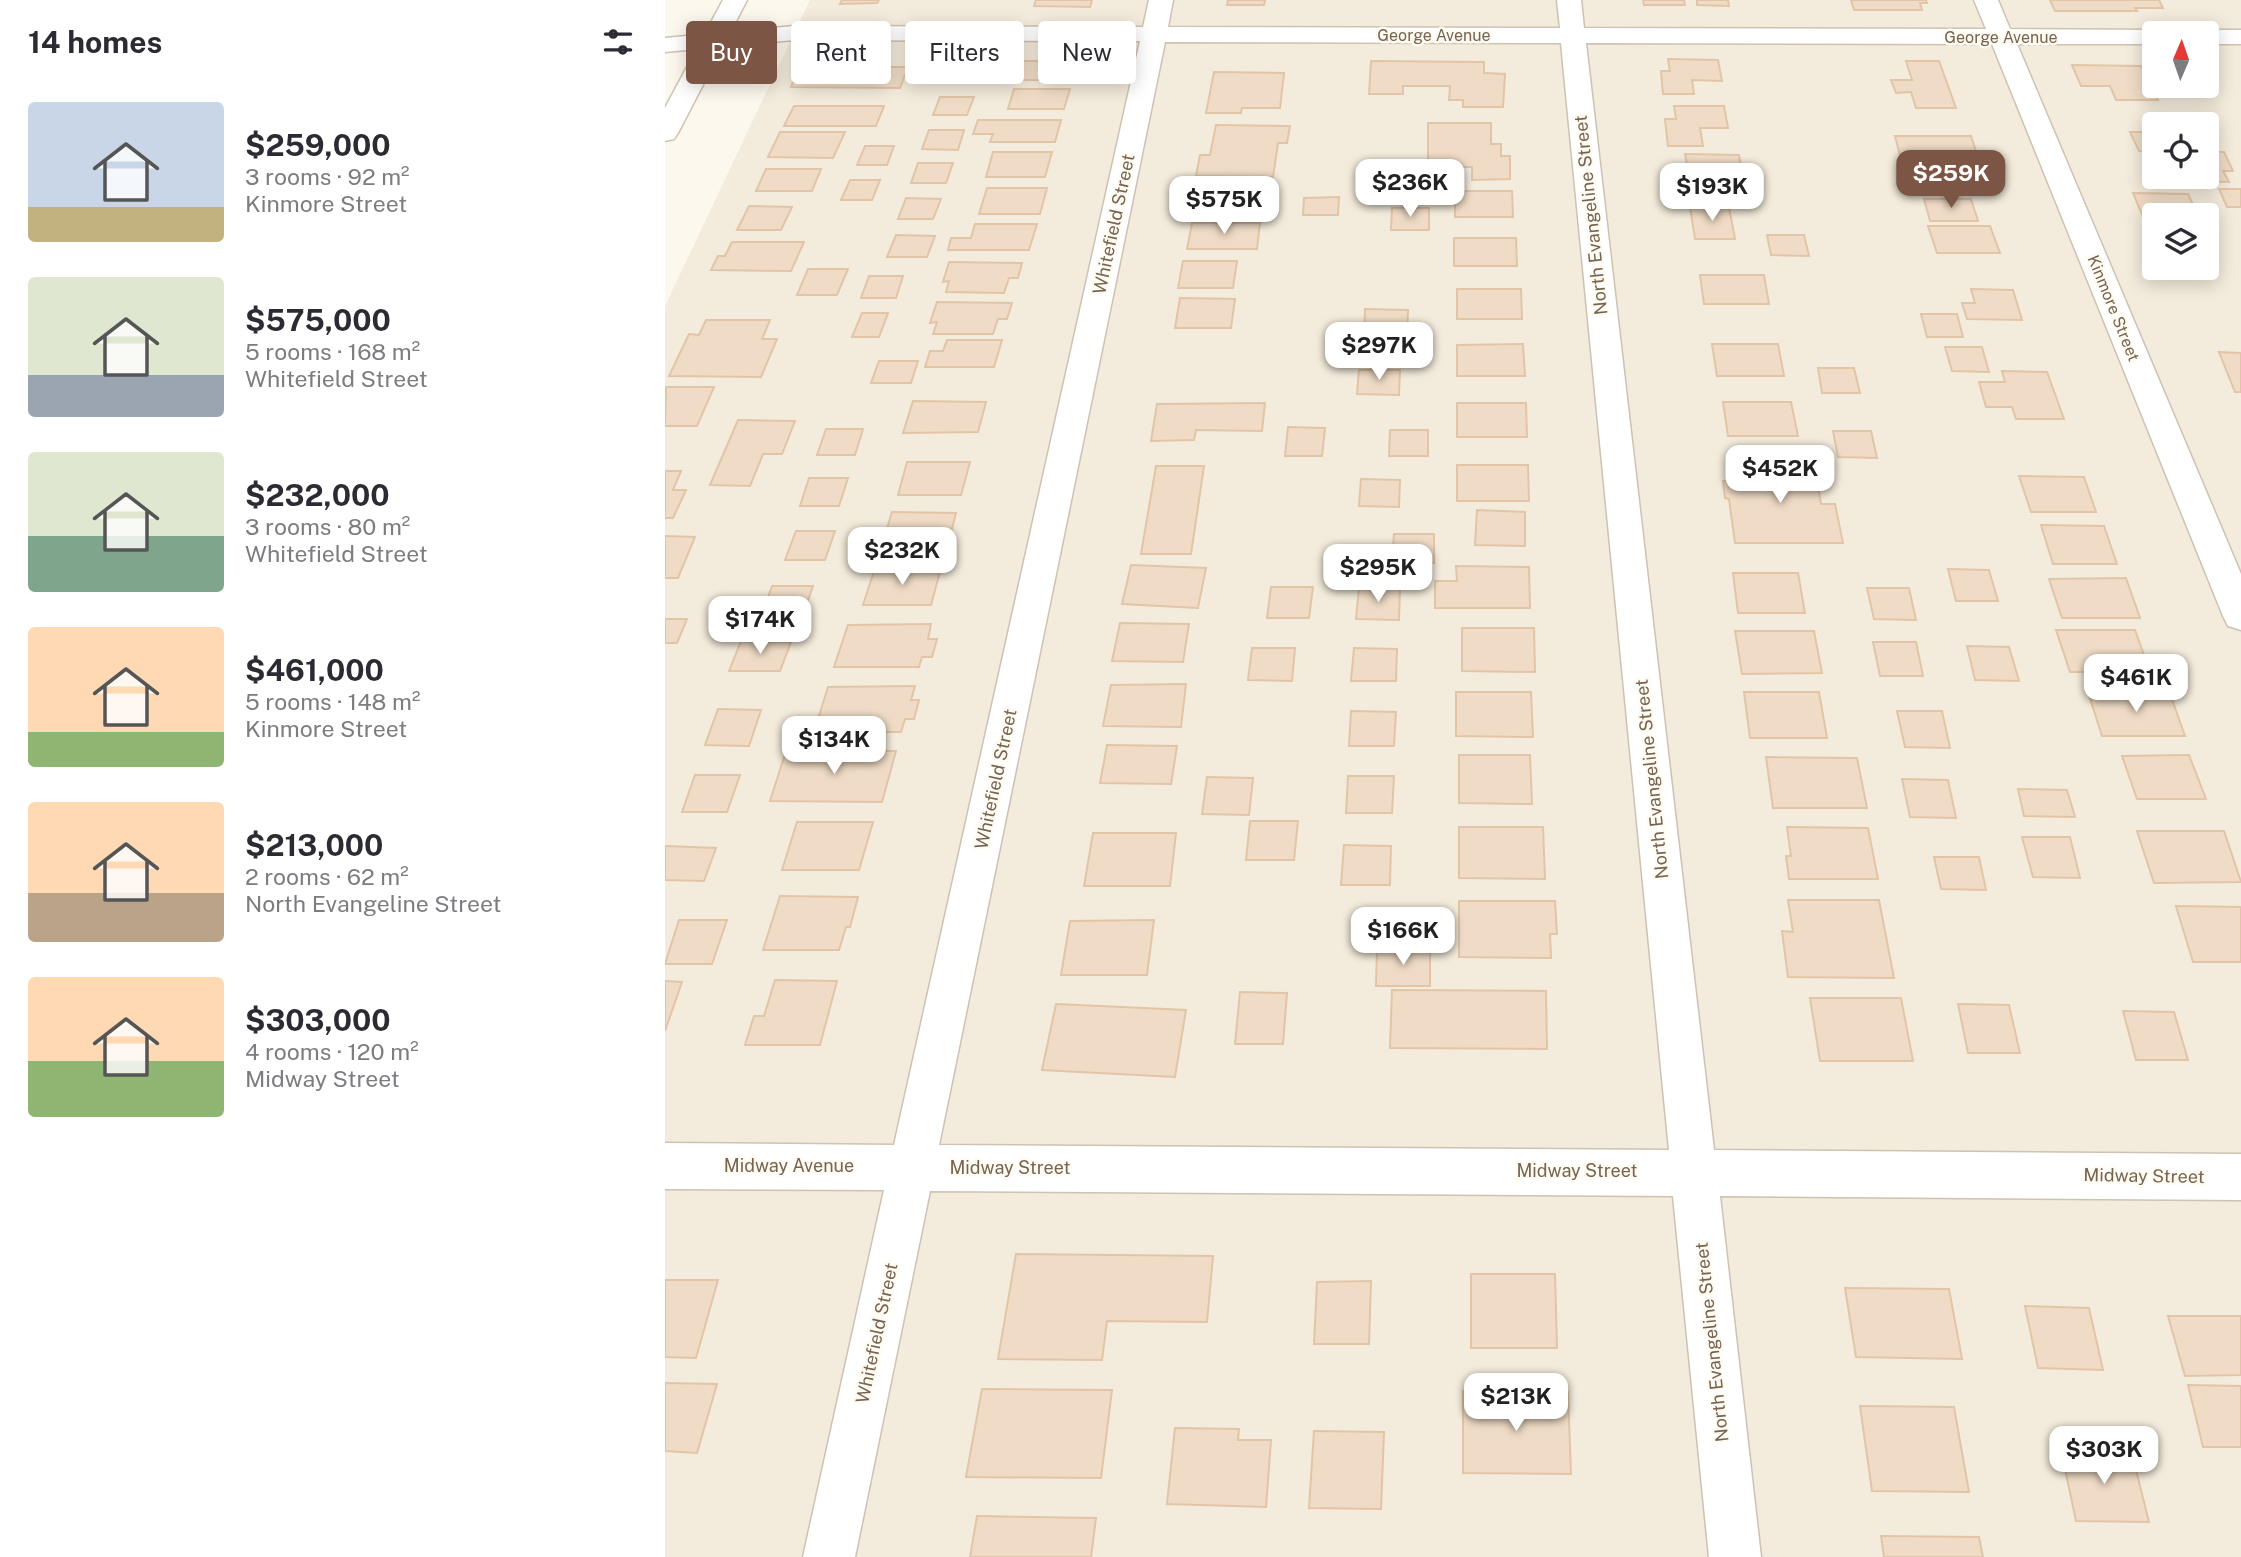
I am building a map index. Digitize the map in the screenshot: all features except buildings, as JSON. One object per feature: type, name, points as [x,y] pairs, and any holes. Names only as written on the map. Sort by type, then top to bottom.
[{"type":"street","points":[[724,21],[735,0]]},
{"type":"street","name":"Kinmore Street","points":[[1986,0],[2241,616]]},
{"type":"street","name":"George Avenue","points":[[777,34],[1158,17],[1570,18],[2001,36],[2142,37]]},
{"type":"street","name":"Whitefield Street","points":[[829,1557],[1158,17]]},
{"type":"street","name":"North Evangeline Street","points":[[1570,18],[1735,1557]]},
{"type":"street","points":[[2219,37],[2241,37]]},
{"type":"street","name":"George Avenue","points":[[665,45],[686,42]]},
{"type":"street","points":[[665,132],[690,84]]},
{"type":"street","name":"Midway Avenue","points":[[665,1166],[913,1167]]},
{"type":"street","name":"Midway Street","points":[[913,1167],[2241,1177]]},
{"type":"shaded area","points":[[810,0],[2241,0],[2241,1557],[665,1557],[665,306],[770,84],[777,84],[777,70],[791,40],[791,84],[891,84],[891,21],[800,21]]}]
